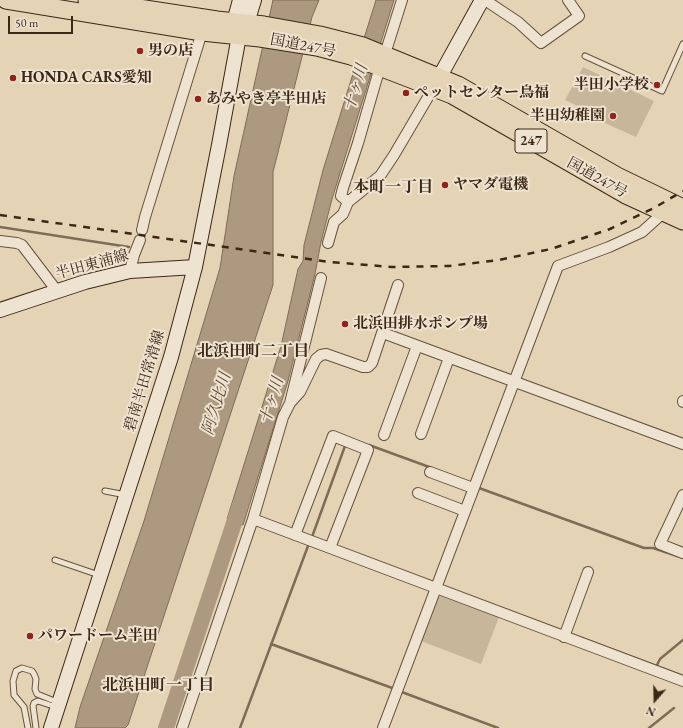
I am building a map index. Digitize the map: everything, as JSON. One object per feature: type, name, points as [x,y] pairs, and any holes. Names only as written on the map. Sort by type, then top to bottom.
[{"type":"highway","name":"国道247号","points":[[6,0],[202,32],[249,29]]},
{"type":"highway","name":"国道247号","points":[[87,0],[217,20],[317,48],[348,48],[437,82],[458,85],[535,124],[617,176],[683,208]]},
{"type":"highway","name":"国道247号","points":[[437,82],[452,95],[626,195],[683,221]]},
{"type":"main road","name":"碧南半田常滑線","points":[[240,0],[249,29]]},
{"type":"main road","name":"碧南半田常滑線","points":[[51,728],[171,357],[195,267],[219,145],[249,29],[254,0]]},
{"type":"main road","points":[[437,82],[484,0]]},
{"type":"main road","name":"半田東浦線","points":[[0,310],[85,282],[130,271],[195,267]]},
{"type":"street","points":[[348,202],[341,196],[343,188],[358,143],[380,60],[402,0]]},
{"type":"street","points":[[484,0],[518,22],[541,43],[579,16],[568,0]]},
{"type":"street","points":[[130,271],[145,217],[202,32]]},
{"type":"street","points":[[328,243],[334,222],[343,214],[348,202],[380,176],[437,82]]},
{"type":"street","points":[[383,728],[558,266],[610,247],[642,232],[663,213]]},
{"type":"street","points":[[0,241],[22,245],[57,291]]},
{"type":"street","points":[[182,728],[253,519],[283,417],[290,403],[321,278]]},
{"type":"street","points":[[290,403],[300,392],[316,359],[321,355],[326,354],[363,367],[368,367],[372,363],[398,285]]},
{"type":"street","points":[[383,333],[683,444]]},
{"type":"street","points":[[384,435],[417,346]]},
{"type":"street","points":[[421,434],[450,358]]},
{"type":"street","points":[[295,535],[333,436],[368,450],[330,548]]},
{"type":"street","points":[[430,472],[473,488]]},
{"type":"street","points":[[418,493],[465,511]]},
{"type":"street","points":[[683,495],[660,544],[683,553]]},
{"type":"street","points":[[253,519],[683,681]]},
{"type":"street","points":[[564,637],[588,572]]},
{"type":"lane","points":[[585,56],[662,91],[683,44]]},
{"type":"lane","points":[[105,490],[127,495]]},
{"type":"lane","points":[[55,560],[100,576]]},
{"type":"lane","points":[[28,728],[24,707],[14,694],[13,690],[14,674],[16,671],[22,668],[32,671],[36,679],[35,689],[37,694],[58,705]]},
{"type":"lane","points":[[36,728],[33,706],[34,703],[38,701],[58,705]]},
{"type":"shaded area","points":[[583,67],[654,101],[636,137],[589,116],[591,112],[565,100]]},
{"type":"shaded area","points":[[441,596],[499,617],[481,664],[421,641],[437,598]]},
{"type":"water","name":"阿久比川","points":[[273,0],[319,0],[312,17],[273,172],[273,285],[128,725],[125,728],[75,728],[80,707],[144,521],[220,268],[234,176]]},
{"type":"water","points":[[376,0],[394,0],[332,199],[288,381],[243,525],[227,519],[281,346],[298,269],[303,261],[304,245],[323,170]]},
{"type":"waterway","points":[[0,227],[129,247]]},
{"type":"waterway","points":[[369,445],[432,468]]},
{"type":"waterway","points":[[312,537],[345,446]]},
{"type":"waterway","points":[[479,488],[644,548],[653,548],[683,558]]},
{"type":"waterway","name":"十ヶ川","points":[[166,728],[241,502]]},
{"type":"waterway","points":[[240,728],[308,546]]},
{"type":"waterway","points":[[657,665],[660,659],[683,640]]},
{"type":"waterway","points":[[271,644],[395,689]]},
{"type":"waterway","points":[[399,691],[498,728]]},
{"type":"waterway","points":[[649,728],[674,708]]},
{"type":"railway","points":[[0,215],[330,262],[392,267],[449,266],[499,260],[551,249],[610,229],[654,208],[683,191]]},
{"type":"place","name":"男の店","points":[[140,51]]},
{"type":"place","name":"HONDA CARS愛知","points":[[13,78]]},
{"type":"place","name":"半田小学校","points":[[657,85]]},
{"type":"place","name":"ペットセンター鳥福","points":[[406,93]]},
{"type":"place","name":"あみやき亭半田店","points":[[198,99]]},
{"type":"place","name":"半田幼稚園","points":[[613,116]]},
{"type":"place","name":"ヤマダ電機","points":[[445,185]]},
{"type":"place","name":"北浜田排水ポンプ場","points":[[345,324]]},
{"type":"place","name":"パワードーム半田","points":[[30,636]]},
{"type":"district","name":"本町一丁目","points":[[393,188]]},
{"type":"district","name":"北浜田町二丁目","points":[[253,352]]},
{"type":"district","name":"北浜田町一丁目","points":[[158,686]]}]
